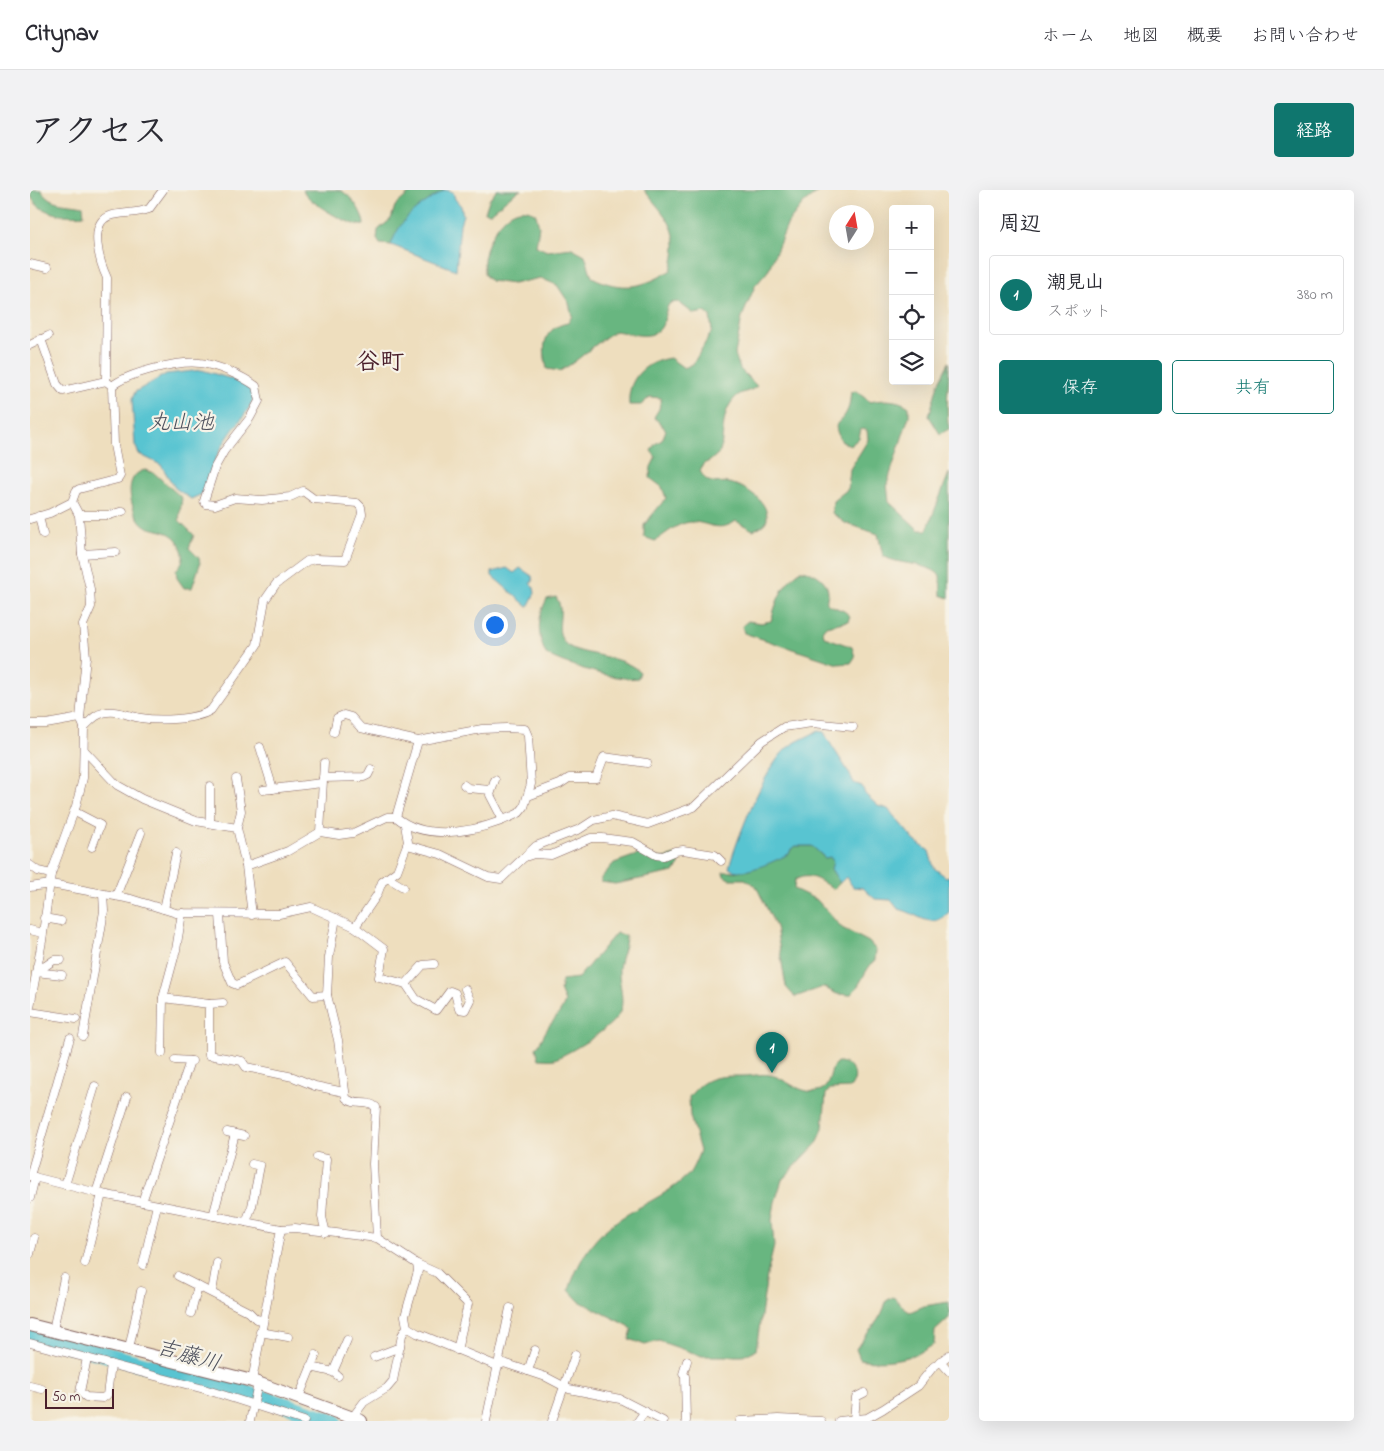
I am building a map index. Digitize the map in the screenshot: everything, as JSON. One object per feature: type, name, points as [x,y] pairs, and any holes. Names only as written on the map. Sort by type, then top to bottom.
[{"type":"main road","points":[[30,1325],[256,1383],[357,1419]]},
{"type":"street","points":[[30,519],[72,502],[76,491],[79,489],[118,479],[120,476],[114,445],[109,384],[107,278],[103,269],[98,229],[102,220],[108,217],[149,209],[163,190]]},
{"type":"street","points":[[30,264],[47,268]]},
{"type":"street","points":[[30,346],[45,337],[57,384],[63,391],[109,384],[154,369],[200,362],[246,378],[256,386],[259,400],[215,467],[204,501],[206,504],[215,505],[235,498],[262,500],[290,497],[302,491],[310,494],[314,499],[357,503],[361,506],[362,514],[346,560],[315,559],[307,561],[276,584],[269,592],[257,644],[210,710],[199,716],[151,719],[104,712],[95,716],[84,726]]},
{"type":"street","points":[[30,1007],[51,874],[75,812],[82,784],[82,761],[85,751],[84,726],[80,718],[86,657],[83,625],[90,607],[90,589],[82,554],[79,515],[72,502]]},
{"type":"street","points":[[79,515],[110,515],[123,510]]},
{"type":"street","points":[[38,516],[43,534]]},
{"type":"street","points":[[82,554],[116,552]]},
{"type":"street","points":[[246,866],[288,851],[320,832],[339,835],[354,833],[388,817],[396,817],[406,825],[439,833],[463,831],[503,820],[519,813],[528,796],[531,776],[529,742],[525,729],[482,730],[418,741],[361,728],[351,717],[344,715],[337,718],[334,732]]},
{"type":"street","points":[[30,724],[46,724],[80,718]]},
{"type":"street","points":[[407,845],[440,854],[494,880],[506,877],[540,844],[605,816],[643,825],[689,810],[700,803],[762,741],[784,728],[812,723],[853,727]]},
{"type":"street","points":[[396,817],[418,741]]},
{"type":"street","points":[[260,747],[272,789]]},
{"type":"street","points":[[85,751],[117,785],[134,795],[178,815],[237,828]]},
{"type":"street","points":[[528,796],[560,784],[569,778],[596,778],[604,757],[647,763]]},
{"type":"street","points":[[320,832],[324,763]]},
{"type":"street","points":[[263,790],[364,777],[368,775],[371,769]]},
{"type":"street","points":[[236,779],[241,811],[237,828],[246,866],[252,916]]},
{"type":"street","points":[[495,780],[490,790],[491,800],[503,820]]},
{"type":"street","points":[[464,785],[468,788],[490,790]]},
{"type":"street","points":[[210,786],[210,823]]},
{"type":"street","points":[[75,812],[100,825],[92,847]]},
{"type":"street","points":[[355,927],[377,895],[382,882],[397,871],[407,845],[408,834],[406,825]]},
{"type":"street","points":[[116,896],[141,833]]},
{"type":"street","points":[[524,858],[534,854],[551,855],[591,838],[602,838],[633,842],[656,856],[663,856],[683,850],[715,855],[721,861]]},
{"type":"street","points":[[164,909],[176,853]]},
{"type":"street","points":[[30,865],[38,871],[51,874]]},
{"type":"street","points":[[388,878],[403,887]]},
{"type":"street","points":[[30,887],[50,884],[116,896],[182,913],[252,916],[279,914],[311,906],[355,927],[384,949],[379,978],[406,984],[416,999],[436,1010],[450,991],[455,993],[458,1009],[465,1010],[470,1000],[465,989]]},
{"type":"street","points":[[83,1036],[104,911],[103,894]]},
{"type":"street","points":[[162,1053],[163,998],[176,950],[182,913]]},
{"type":"street","points":[[220,914],[223,962],[232,983],[238,984],[285,962],[313,996],[327,995]]},
{"type":"street","points":[[44,918],[60,921]]},
{"type":"street","points":[[336,918],[329,957],[327,995],[338,1040],[344,1092],[348,1101],[369,1103],[376,1108],[373,1164],[378,1238]]},
{"type":"street","points":[[30,930],[42,934]]},
{"type":"street","points":[[37,969],[44,968],[54,960],[61,960]]},
{"type":"street","points":[[406,984],[423,965],[434,964]]},
{"type":"street","points":[[37,969],[62,975]]},
{"type":"street","points":[[163,998],[223,1004]]},
{"type":"street","points":[[209,1004],[209,1054],[242,1061],[246,1067],[294,1077],[314,1086],[344,1092]]},
{"type":"street","points":[[30,1012],[76,1019]]},
{"type":"street","points":[[30,1198],[32,1176],[70,1038]]},
{"type":"street","points":[[142,1202],[191,1061],[175,1060]]},
{"type":"street","points":[[65,1185],[95,1086]]},
{"type":"street","points":[[85,1263],[99,1193],[127,1097]]},
{"type":"street","points":[[213,1216],[231,1133],[244,1136]]},
{"type":"street","points":[[317,1157],[326,1159],[322,1217],[326,1232]]},
{"type":"street","points":[[246,1222],[252,1206],[260,1166],[252,1164]]},
{"type":"street","points":[[32,1176],[99,1193],[281,1229],[295,1228],[378,1238],[417,1264],[437,1273],[468,1304],[458,1350]]},
{"type":"street","points":[[143,1265],[156,1205]]},
{"type":"street","points":[[250,1421],[254,1402],[260,1332],[281,1229]]},
{"type":"street","points":[[30,1254],[34,1238]]},
{"type":"street","points":[[212,1292],[217,1263]]},
{"type":"street","points":[[417,1264],[418,1271],[405,1316],[408,1327],[417,1333],[497,1366],[504,1363],[564,1387],[620,1399],[663,1421]]},
{"type":"street","points":[[178,1276],[249,1312],[256,1319],[262,1320]]},
{"type":"street","points":[[53,1330],[64,1278]]},
{"type":"street","points":[[191,1313],[198,1286]]},
{"type":"street","points":[[129,1349],[141,1291]]},
{"type":"street","points":[[486,1421],[510,1308]]},
{"type":"street","points":[[357,1419],[364,1402],[388,1388],[393,1381],[402,1335],[408,1327]]},
{"type":"street","points":[[260,1332],[288,1337]]},
{"type":"street","points":[[311,1367],[336,1374],[347,1340]]},
{"type":"street","points":[[30,1343],[254,1402],[304,1421]]},
{"type":"street","points":[[87,1358],[80,1392],[86,1397],[104,1398],[107,1395],[111,1346]]},
{"type":"street","points":[[374,1357],[400,1348]]},
{"type":"street","points":[[528,1371],[535,1350]]},
{"type":"street","points":[[839,1421],[867,1419],[918,1386],[940,1361],[949,1354]]},
{"type":"street","points":[[299,1397],[316,1355]]},
{"type":"street","points":[[552,1421],[575,1355]]},
{"type":"street","points":[[686,1421],[685,1376],[683,1374],[687,1361]]},
{"type":"street","points":[[940,1361],[949,1371]]},
{"type":"street","points":[[30,1386],[42,1389]]},
{"type":"street","points":[[854,1420],[856,1397],[864,1393]]},
{"type":"street","points":[[638,1421],[645,1411]]},
{"type":"street","points":[[740,1421],[778,1419],[821,1421]]},
{"type":"green space","points":[[30,190],[41,190],[50,199],[55,201],[83,206],[84,215],[60,214],[43,209],[36,204]]},
{"type":"green space","points":[[303,190],[339,190],[344,192],[356,205],[362,215],[364,225],[358,225],[330,213],[313,201]]},
{"type":"green space","points":[[413,190],[445,190],[406,219],[395,235],[391,245],[380,244],[377,239],[378,230],[391,219],[395,206]]},
{"type":"green space","points":[[497,190],[521,190],[490,213],[485,212],[489,200]]},
{"type":"green space","points":[[644,190],[820,190],[803,204],[788,223],[768,271],[755,286],[742,317],[735,354],[740,369],[757,386],[739,394],[732,402],[725,415],[720,452],[710,461],[703,464],[700,471],[707,480],[741,487],[754,495],[764,505],[767,518],[764,524],[753,530],[736,521],[722,527],[689,522],[675,527],[655,541],[644,537],[644,525],[666,498],[662,487],[650,478],[651,467],[656,457],[651,451],[655,444],[662,440],[666,430],[654,417],[659,409],[661,398],[650,397],[641,405],[629,405],[631,387],[639,373],[652,363],[670,358],[684,368],[693,364],[712,331],[710,316],[705,312],[694,314],[678,302],[670,303],[666,309],[661,328],[656,333],[636,335],[615,331],[560,371],[547,369],[546,340],[553,329],[568,323],[572,316],[569,303],[557,285],[540,278],[513,284],[490,281],[484,274],[487,246],[497,228],[510,214],[518,210],[527,210],[536,214],[539,226],[536,246],[547,251],[572,248],[585,255],[592,277],[613,285],[632,286],[661,276],[671,270],[675,245],[674,235],[666,218]]},
{"type":"green space","points":[[949,362],[947,406],[949,429],[940,434],[929,416],[938,384]]},
{"type":"green space","points":[[856,391],[870,402],[890,400],[900,402],[909,407],[909,416],[887,484],[889,502],[919,530],[927,530],[949,473],[949,598],[941,595],[940,575],[919,565],[883,556],[878,534],[845,523],[832,513],[833,501],[848,489],[850,469],[868,440],[867,430],[861,429],[859,438],[851,445],[842,442],[836,429],[836,426],[849,407],[851,392]]},
{"type":"green space","points":[[145,470],[154,473],[182,498],[179,520],[194,535],[189,548],[199,558],[200,564],[192,588],[184,588],[177,578],[176,570],[183,558],[178,542],[168,533],[144,525],[133,508],[130,492],[133,478]]},
{"type":"green space","points":[[801,570],[810,572],[822,579],[828,592],[827,604],[844,611],[850,616],[848,621],[826,626],[822,631],[825,637],[852,647],[855,657],[851,663],[838,664],[744,633],[742,626],[748,621],[761,623],[771,621],[781,592]]},
{"type":"green space","points":[[556,597],[560,608],[561,636],[568,646],[586,653],[621,661],[640,672],[638,678],[630,679],[606,675],[565,663],[546,654],[539,627],[541,613],[547,599]]},
{"type":"green space","points":[[796,846],[812,846],[825,858],[830,857],[834,861],[831,869],[840,883],[834,889],[815,878],[806,877],[795,880],[794,889],[817,900],[842,928],[869,942],[876,950],[875,960],[850,995],[837,994],[823,987],[795,997],[786,987],[776,927],[756,886],[745,879],[729,879],[724,876],[723,872],[746,871],[789,854],[791,849]]},
{"type":"green space","points":[[642,853],[662,858],[674,855],[680,857],[679,865],[674,872],[615,884],[601,882],[601,878],[614,863]]},
{"type":"green space","points":[[616,933],[626,936],[619,968],[622,998],[620,1012],[601,1032],[571,1051],[555,1059],[539,1059],[536,1048],[565,1002],[560,990],[562,980],[578,978]]},
{"type":"green space","points":[[837,1062],[851,1068],[854,1075],[853,1083],[850,1088],[830,1089],[826,1094],[823,1128],[818,1142],[782,1180],[775,1202],[772,1220],[774,1246],[767,1275],[756,1350],[743,1356],[702,1356],[659,1341],[645,1345],[629,1339],[632,1330],[629,1326],[579,1301],[569,1290],[576,1272],[590,1247],[610,1226],[670,1190],[690,1173],[700,1151],[690,1116],[689,1097],[695,1090],[707,1081],[719,1077],[764,1074],[777,1077],[803,1090],[821,1090],[827,1085],[832,1069]]},
{"type":"green space","points":[[893,1297],[910,1312],[924,1306],[949,1302],[949,1318],[935,1331],[934,1344],[918,1353],[898,1359],[878,1361],[860,1359],[856,1349],[878,1320],[886,1301]]},
{"type":"water","points":[[445,190],[453,192],[455,199],[461,206],[463,215],[460,224],[456,270],[391,245],[400,226],[406,219]]},
{"type":"water","name":"丸山池","points":[[202,370],[248,384],[256,393],[250,406],[230,434],[212,466],[202,494],[191,499],[175,488],[161,465],[139,454],[135,445],[132,399],[135,392],[166,374]]},
{"type":"water","points":[[507,568],[514,573],[520,568],[532,576],[533,582],[530,583],[535,593],[528,607],[492,576],[492,572]]},
{"type":"water","points":[[817,731],[824,732],[854,783],[862,786],[865,794],[878,806],[888,809],[915,841],[929,851],[934,868],[946,877],[949,876],[949,912],[942,918],[936,921],[924,920],[898,909],[891,900],[875,899],[863,888],[853,887],[846,877],[840,883],[831,869],[833,861],[830,857],[825,858],[812,846],[796,846],[791,849],[789,854],[750,870],[735,871],[729,868],[745,822],[770,771],[787,748]]},
{"type":"waterway","name":"吉藤川","points":[[30,1335],[221,1385],[334,1421]]},
{"type":"place","name":"潮見山","points":[[772,1073]]},
{"type":"district","name":"谷町","points":[[380,361]]}]
